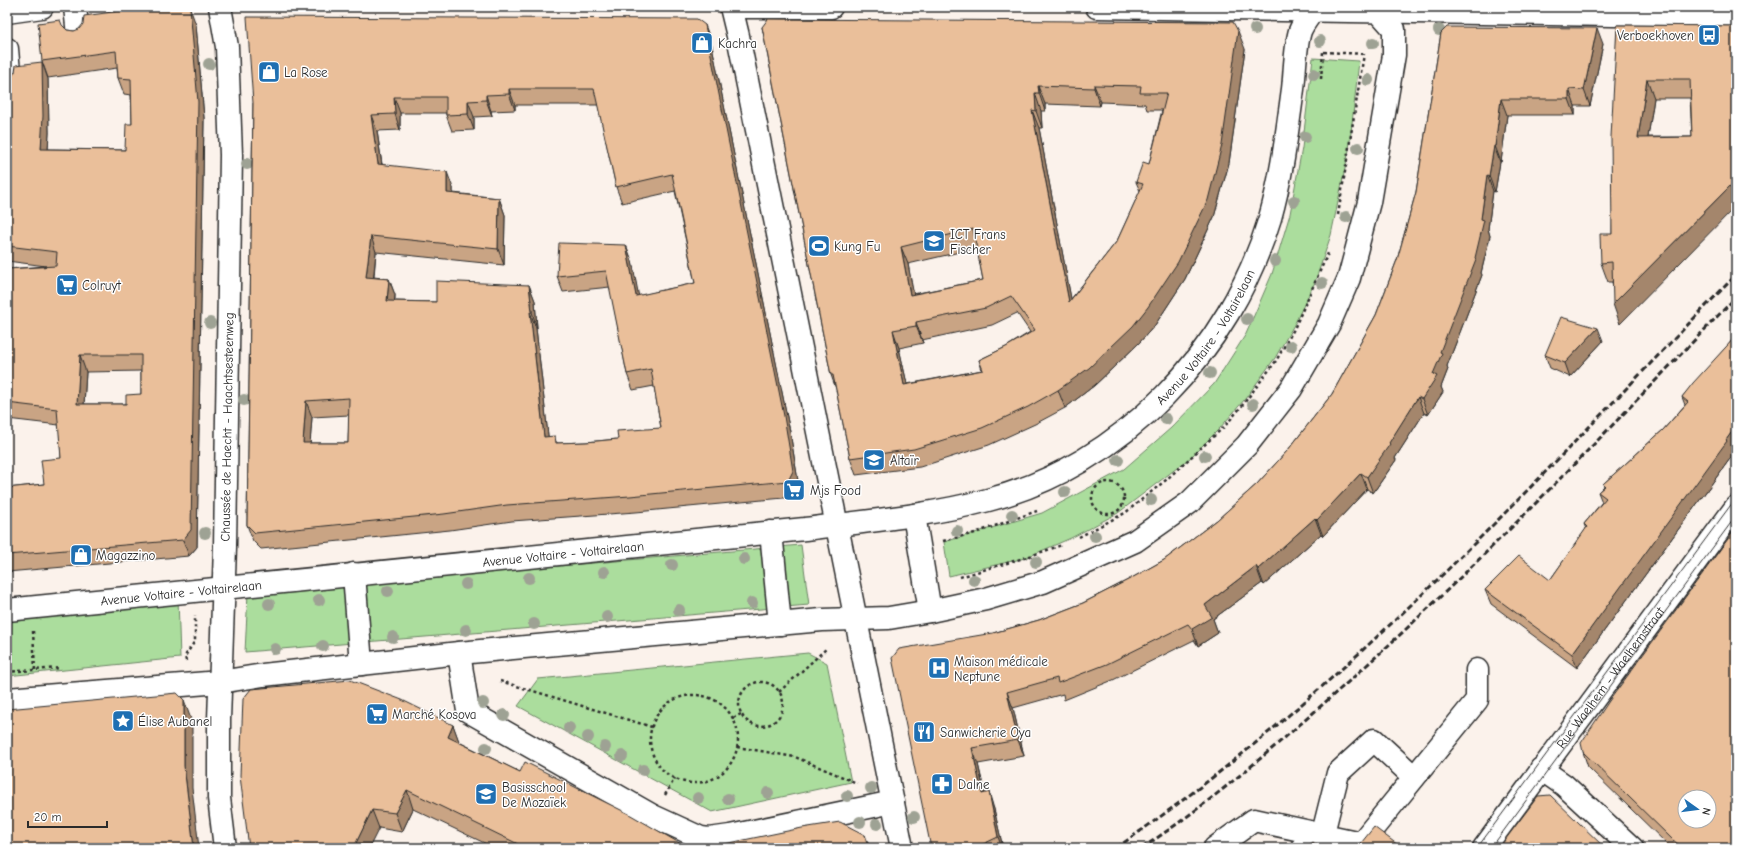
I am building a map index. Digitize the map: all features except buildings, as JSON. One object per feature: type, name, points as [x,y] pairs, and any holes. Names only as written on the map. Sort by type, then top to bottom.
[{"type":"street","points":[[7,12],[42,7]]},
{"type":"street","points":[[75,7],[78,35]]},
{"type":"street","name":"Chaussée de Haecht - Haachtsesteenweg","points":[[220,7],[227,48],[231,155],[224,587],[220,682],[219,798],[225,848]]},
{"type":"street","points":[[731,7],[740,44],[902,848]]},
{"type":"street","points":[[742,7],[832,7]]},
{"type":"street","points":[[1097,7],[1378,9],[1736,17]]},
{"type":"street","name":"Avenue Voltaire - Voltairelaan","points":[[7,610],[771,532],[914,515],[988,500],[1028,487],[1068,470],[1114,441],[1165,397],[1209,345],[1246,280],[1270,218],[1285,150],[1300,30],[1314,9]]},
{"type":"street","points":[[7,699],[220,682],[263,675],[459,653],[780,624],[889,618],[930,612],[986,599],[1043,582],[1135,541],[1189,503],[1247,445],[1291,388],[1329,324],[1349,278],[1369,202],[1394,55],[1394,29],[1378,9]]},
{"type":"street","points":[[7,49],[10,83]]},
{"type":"street","name":"Rue Waelhem - Waelhemstraat","points":[[1484,848],[1736,507]]},
{"type":"street","points":[[914,515],[930,612]]},
{"type":"street","points":[[771,532],[780,624]]},
{"type":"street","points":[[354,574],[361,664]]},
{"type":"street","points":[[459,653],[468,710],[653,816],[702,838],[709,839],[730,836],[893,802]]},
{"type":"street","points":[[1215,848],[1254,820],[1323,833],[1361,843],[1477,700],[1478,670]]},
{"type":"street","points":[[1302,848],[1323,833],[1338,773],[1374,740],[1414,777]]},
{"type":"street","points":[[1541,769],[1564,785],[1632,848]]},
{"type":"path","points":[[1316,52],[1370,54]]},
{"type":"path","points":[[1105,482],[1114,482],[1121,487],[1125,495],[1124,504],[1119,511],[1116,512],[1112,514],[1103,514],[1096,509],[1092,501],[1092,492],[1097,485],[1105,482]]},
{"type":"path","points":[[1116,512],[1118,516]]},
{"type":"path","points":[[186,664],[185,656],[195,641],[194,613]]},
{"type":"path","points":[[33,631],[35,670]]},
{"type":"path","points":[[779,692],[828,648]]},
{"type":"path","points":[[500,681],[652,727]]},
{"type":"path","points":[[758,682],[766,683],[773,686],[779,692],[782,700],[782,708],[780,715],[774,722],[765,726],[756,726],[748,722],[741,714],[739,708],[739,698],[743,691],[750,685],[758,682]]},
{"type":"path","points":[[696,695],[709,697],[722,704],[733,718],[738,732],[737,746],[731,764],[714,779],[691,783],[680,781],[667,774],[658,764],[652,752],[650,738],[652,727],[659,712],[669,702],[682,696],[696,695]]},
{"type":"path","points":[[733,718],[741,714]]},
{"type":"path","points":[[737,746],[795,757],[860,785]]},
{"type":"green space","points":[[1313,58],[1359,61],[1349,150],[1331,235],[1315,282],[1295,323],[1275,358],[1245,399],[1220,428],[1190,458],[1118,513],[1071,538],[1025,558],[949,576],[944,542],[1042,513],[1124,469],[1171,428],[1214,384],[1246,334],[1272,274],[1290,214],[1302,148]]},
{"type":"green space","points":[[801,545],[809,605],[245,652],[248,593]]},
{"type":"green space","points":[[178,598],[180,658],[7,676],[7,615]]},
{"type":"green space","points":[[808,653],[827,663],[851,782],[712,812],[518,706],[538,679]]},
{"type":"tram line","points":[[1477,848],[1736,498]]},
{"type":"tram line","points":[[1491,848],[1736,516]]},
{"type":"railway","points":[[1116,848],[1202,786],[1284,719],[1363,650],[1515,503],[1736,275]]},
{"type":"railway","points":[[1142,848],[1193,812],[1243,773],[1315,711],[1442,596],[1541,498],[1736,297]]},
{"type":"place","name":"Verboekhoven","points":[[1709,35]]},
{"type":"place","name":"Kachra","points":[[702,43]]},
{"type":"place","name":"La Rose","points":[[269,72]]},
{"type":"place","name":"ICT Frans Fischer","points":[[934,241]]},
{"type":"place","name":"Kung Fu","points":[[819,246]]},
{"type":"place","name":"Colruyt","points":[[67,285]]},
{"type":"place","name":"Altaïr","points":[[874,460]]},
{"type":"place","name":"Mjs Food","points":[[794,490]]},
{"type":"place","name":"Magazzino","points":[[81,555]]},
{"type":"place","name":"Maison médicale Neptune","points":[[939,668]]},
{"type":"place","name":"Marché Kosova","points":[[377,714]]},
{"type":"place","name":"Élise Aubanel","points":[[123,721]]},
{"type":"place","name":"Sanwicherie Oya","points":[[924,732]]},
{"type":"place","name":"Dalne","points":[[942,784]]},
{"type":"place","name":"Basisschool De Mozaïek","points":[[486,794]]}]
